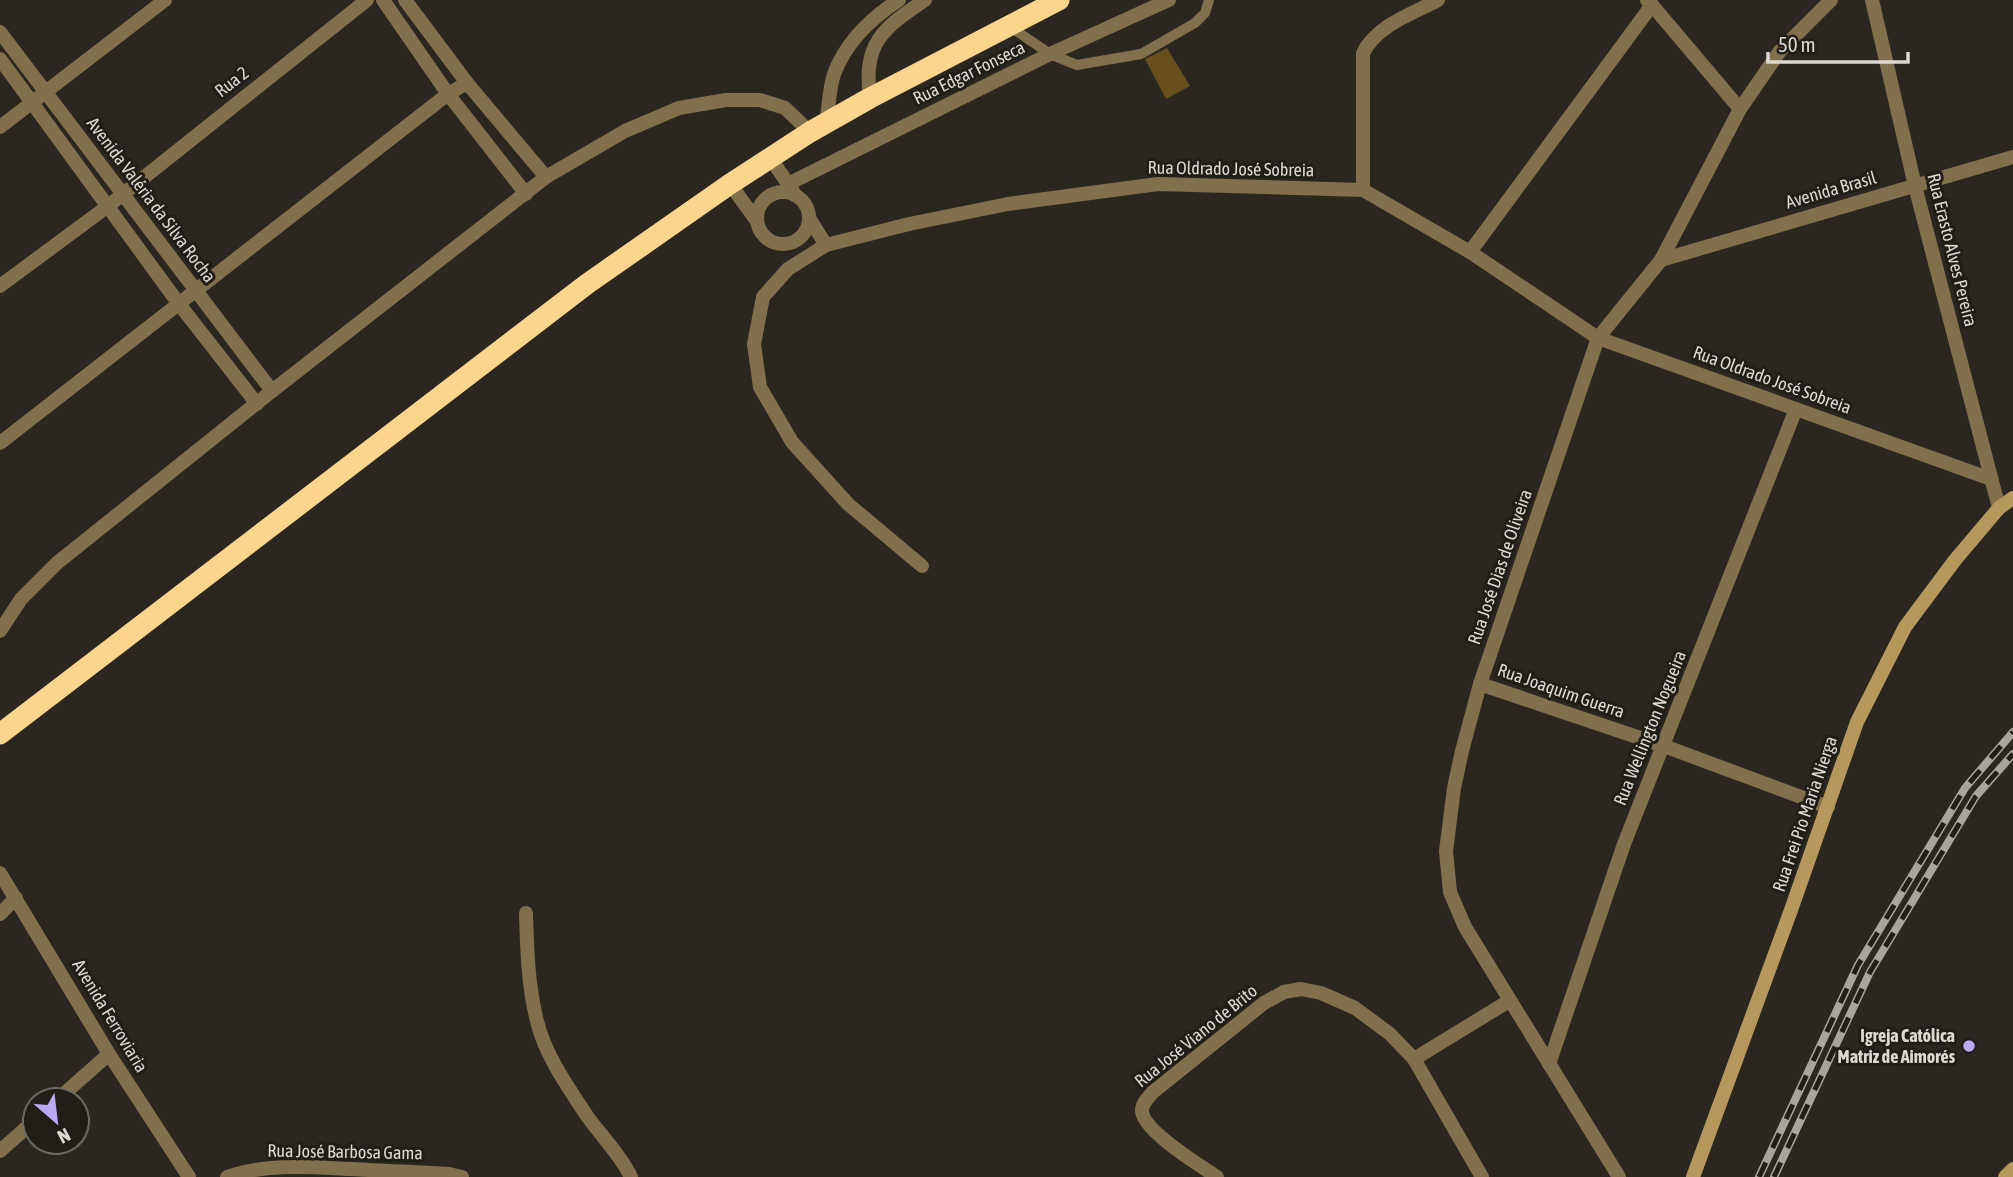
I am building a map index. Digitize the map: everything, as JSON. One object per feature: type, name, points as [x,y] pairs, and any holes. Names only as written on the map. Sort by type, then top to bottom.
[{"type":"highway","points":[[0,734],[587,284],[730,184],[818,128],[1059,0]]},
{"type":"street","points":[[0,127],[166,0]]},
{"type":"street","name":"Rua 2","points":[[0,286],[108,205],[367,0]]},
{"type":"street","points":[[383,0],[448,94],[526,194]]},
{"type":"street","points":[[405,0],[467,83],[546,177]]},
{"type":"street","points":[[0,631],[21,599],[57,562],[546,177],[625,131],[678,108],[726,100],[760,100],[785,108],[818,128],[833,75],[846,49],[863,28],[899,0]]},
{"type":"street","points":[[870,99],[869,56],[880,36],[898,18],[925,0]]},
{"type":"street","name":"Rua Edgar Fonseca","points":[[792,190],[1050,54],[1169,0]]},
{"type":"street","points":[[1363,190],[1363,53],[1368,42],[1378,32],[1438,0]]},
{"type":"street","name":"Rua José Dias de Oliveira","points":[[1619,1177],[1465,927],[1450,892],[1446,851],[1454,788],[1480,684],[1598,338],[1661,260],[1740,109],[1780,51],[1831,0]]},
{"type":"street","name":"Rua Erasto Alves Pereira","points":[[1872,0],[1915,186],[1998,508]]},
{"type":"street","points":[[1470,252],[1650,3],[1740,109]]},
{"type":"street","name":"Avenida Valéria da Silva Rocha","points":[[0,32],[272,391]]},
{"type":"street","name":"Avenida Valéria da Silva Rocha","points":[[0,59],[179,303],[257,404]]},
{"type":"street","points":[[0,443],[448,94],[467,83]]},
{"type":"street","name":"Avenida Brasil","points":[[1661,260],[2013,157]]},
{"type":"street","points":[[771,159],[803,201],[809,218],[826,245]]},
{"type":"street","points":[[730,184],[789,269]]},
{"type":"street","name":"Rua Oldrado José Sobreia","points":[[922,566],[848,504],[792,442],[760,387],[754,344],[763,297],[789,269],[826,245],[909,224],[1008,204],[1158,184],[1363,190],[1470,252],[1598,338],[1991,479]]},
{"type":"street","points":[[757,221],[758,213],[766,199],[792,190]]},
{"type":"street","points":[[770,241],[788,243],[796,240],[803,234],[809,218]]},
{"type":"street","name":"Rua Wellington Nogueira","points":[[1549,1064],[1624,844],[1796,409]]},
{"type":"street","name":"Rua Frei Pio Maria Nierga","points":[[1693,1177],[1857,722],[1905,627],[1998,508],[2013,498]]},
{"type":"street","name":"Rua Joaquim Guerra","points":[[1480,684],[1664,746],[1828,807]]},
{"type":"street","name":"Avenida Ferroviaria","points":[[0,873],[109,1054],[189,1177]]},
{"type":"street","points":[[0,914],[16,898]]},
{"type":"street","points":[[526,913],[528,969],[537,1023],[556,1066],[589,1118],[625,1164],[631,1177]]},
{"type":"street","name":"Rua José Viano de Brito","points":[[1217,1177],[1159,1136],[1142,1115],[1142,1108],[1153,1092],[1264,1003],[1284,992],[1301,989],[1321,993],[1355,1008],[1390,1034],[1414,1059]]},
{"type":"street","points":[[1482,1177],[1414,1059],[1509,1001]]},
{"type":"street","points":[[73,1086],[109,1054]]},
{"type":"street","points":[[0,1151],[21,1132]]},
{"type":"street","name":"Rua José Barbosa Gama","points":[[227,1177],[270,1168],[318,1167],[453,1176]]},
{"type":"street","points":[[2005,1177],[2013,1169]]},
{"type":"lane","points":[[1009,26],[1050,54],[1077,65],[1141,54],[1195,23],[1205,13],[1209,0]]},
{"type":"building","points":[[1167,48],[1190,86],[1166,99],[1145,59]]},
{"type":"railway","points":[[1759,1177],[1858,965],[1965,788],[2013,732]]},
{"type":"railway","points":[[1774,1177],[1870,972],[1976,796],[2013,754]]},
{"type":"place","name":"Igreja Católica Matriz de Aimorés","points":[[1969,1046]]}]
